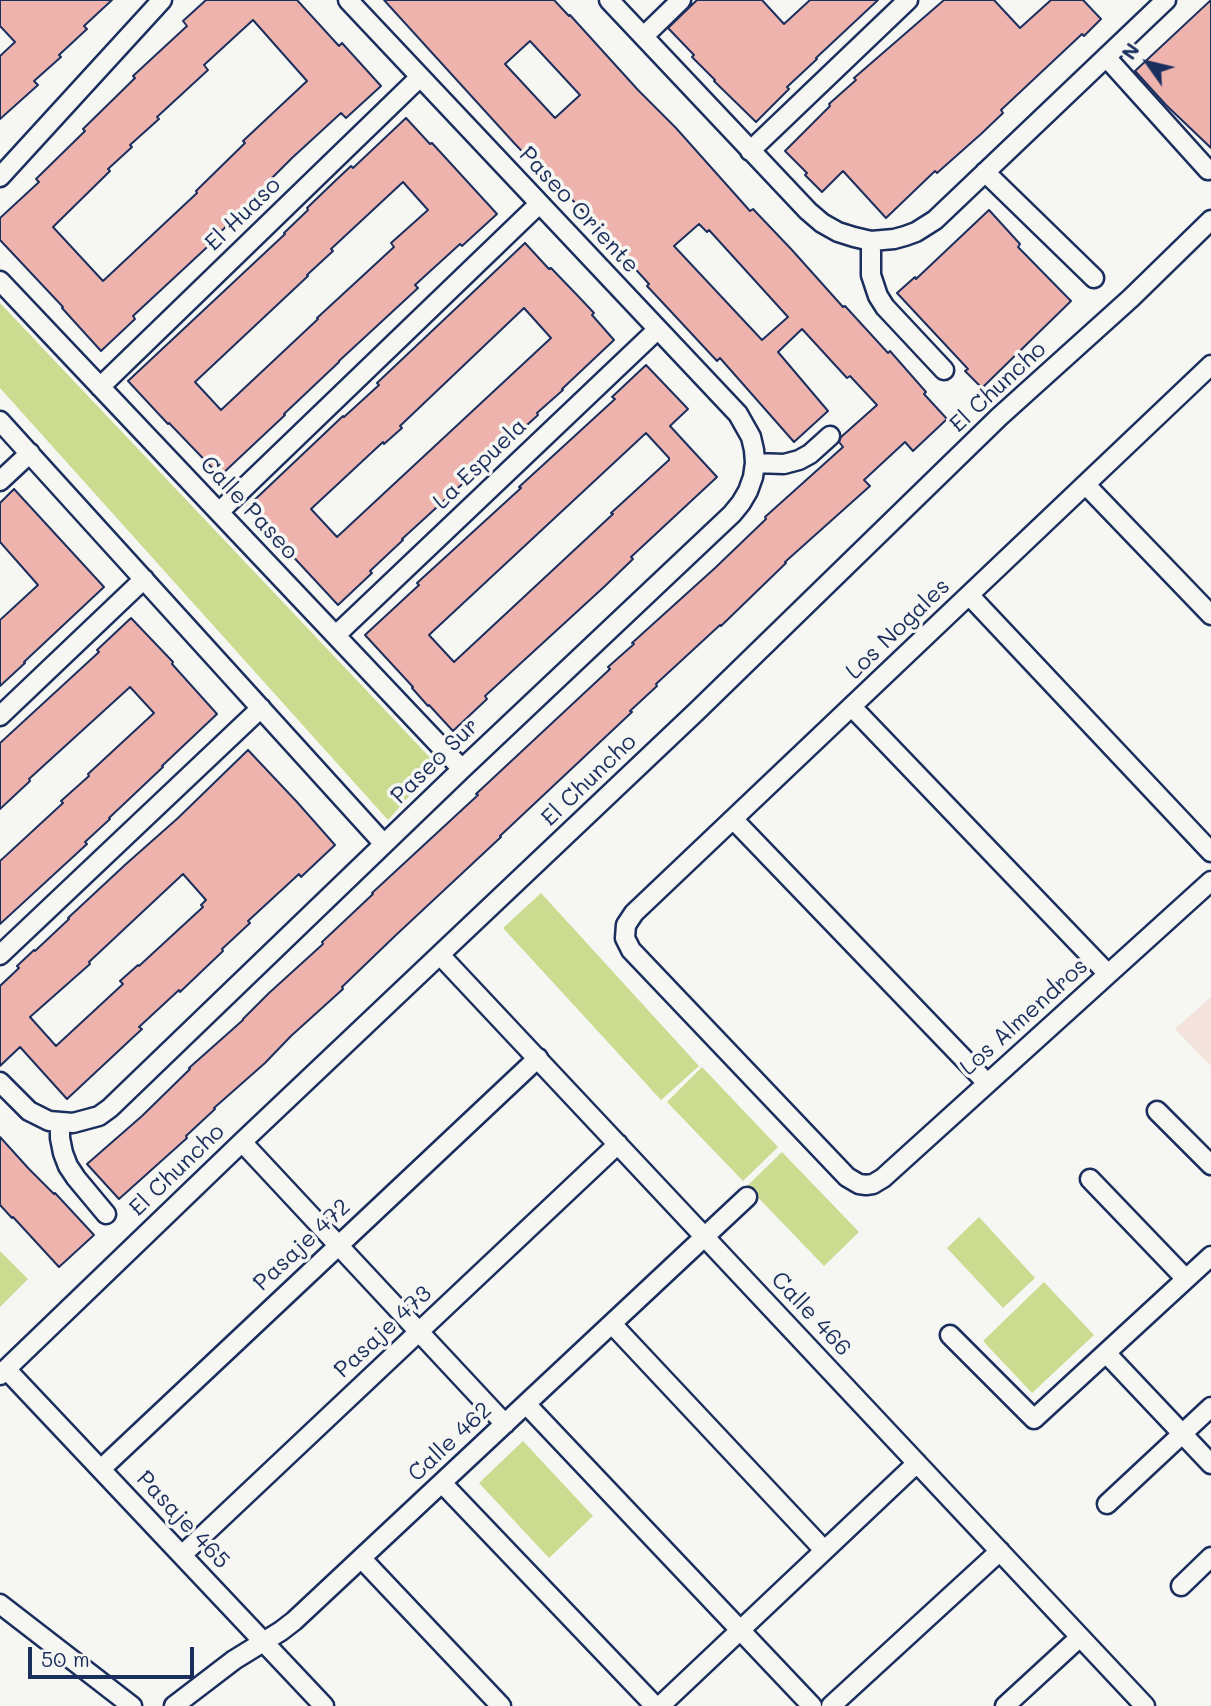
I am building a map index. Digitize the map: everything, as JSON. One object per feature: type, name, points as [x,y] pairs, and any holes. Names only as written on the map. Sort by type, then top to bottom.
[{"type":"street","points":[[0,177],[162,0]]},
{"type":"street","name":"Paseo Oriente","points":[[348,0],[738,414],[751,437],[755,463]]},
{"type":"street","points":[[609,0],[808,211],[838,232],[871,240],[894,239],[916,233],[934,220],[1106,57],[1156,3]]},
{"type":"street","points":[[644,36],[681,0]]},
{"type":"street","points":[[750,151],[908,0]]},
{"type":"street","points":[[1106,57],[1208,170]]},
{"type":"street","name":"El Huaso","points":[[100,387],[420,77]]},
{"type":"street","points":[[985,172],[1094,278]]},
{"type":"street","points":[[219,512],[539,204]]},
{"type":"street","name":"El Chuncho","points":[[3,1372],[687,720],[999,417],[1131,298],[1211,220]]},
{"type":"street","points":[[871,240],[871,275],[878,296],[944,370]]},
{"type":"street","name":"Calle Paseo","points":[[0,281],[463,769]]},
{"type":"street","name":"La Espuela","points":[[336,635],[658,329]]},
{"type":"street","name":"Los Nogales","points":[[866,1185],[853,1181],[829,1157],[631,950],[625,938],[626,925],[634,914],[969,595],[1208,374]]},
{"type":"street","points":[[0,421],[384,844]]},
{"type":"street","points":[[755,463],[784,464],[799,460],[830,436]]},
{"type":"street","points":[[0,481],[30,453]]},
{"type":"street","name":"Paseo Sur","points":[[60,1123],[86,1121],[110,1108],[732,514],[748,491],[755,463]]},
{"type":"street","points":[[1086,485],[1211,615]]},
{"type":"street","points":[[0,716],[144,579]]},
{"type":"street","points":[[969,595],[1211,852]]},
{"type":"street","points":[[852,707],[1108,974]]},
{"type":"street","points":[[0,955],[261,708]]},
{"type":"street","points":[[733,819],[987,1083]]},
{"type":"street","name":"Los Almendros","points":[[866,1185],[883,1178],[1211,881]]},
{"type":"street","name":"Calle 466","points":[[440,955],[1145,1706]]},
{"type":"street","name":"Pasaje 472","points":[[101,1469],[538,1058]]},
{"type":"street","points":[[0,1082],[29,1111],[49,1121],[60,1123],[60,1138],[68,1166],[106,1214]]},
{"type":"street","points":[[1157,1111],[1211,1165]]},
{"type":"street","points":[[242,1142],[505,1424]]},
{"type":"street","name":"Pasaje 473","points":[[182,1555],[618,1144]]},
{"type":"street","points":[[1090,1179],[1186,1279]]},
{"type":"street","name":"Calle 462","points":[[174,1706],[215,1674],[294,1621],[747,1197]]},
{"type":"street","points":[[950,1335],[1034,1419],[1211,1256]]},
{"type":"street","points":[[611,1324],[824,1550]]},
{"type":"street","points":[[1106,1353],[1211,1464]]},
{"type":"street","name":"Pasaje 465","points":[[3,1372],[101,1469],[324,1706]]},
{"type":"street","points":[[526,1405],[811,1706]]},
{"type":"street","points":[[1107,1503],[1211,1407]]},
{"type":"street","points":[[442,1483],[657,1706],[917,1463]]},
{"type":"street","points":[[831,1706],[1000,1551]]},
{"type":"street","points":[[1181,1586],[1211,1557]]},
{"type":"street","points":[[362,1559],[500,1706]]},
{"type":"street","points":[[0,1604],[132,1706]]},
{"type":"street","points":[[1005,1706],[1080,1637]]},
{"type":"shaded area","points":[[1211,997],[1211,1066],[1175,1029]]},
{"type":"green space","points":[[0,303],[437,765],[388,820],[0,388]]},
{"type":"green space","points":[[541,893],[699,1066],[661,1100],[503,928]]},
{"type":"green space","points":[[702,1067],[778,1147],[743,1181],[667,1102]]},
{"type":"green space","points":[[782,1152],[859,1232],[824,1266],[747,1186]]},
{"type":"green space","points":[[979,1217],[1035,1278],[1003,1308],[947,1248]]},
{"type":"green space","points":[[0,1251],[28,1279],[0,1307]]},
{"type":"green space","points":[[1044,1282],[1094,1335],[1032,1393],[983,1341]]},
{"type":"green space","points":[[523,1441],[593,1516],[549,1558],[479,1483]]},
{"type":"building","points":[[0,0],[112,0],[84,26],[87,29],[59,55],[61,57],[34,81],[38,85],[0,119],[0,56],[15,42],[0,26]]},
{"type":"building","points":[[206,0],[297,0],[339,46],[342,43],[381,86],[346,118],[341,113],[292,158],[268,182],[270,184],[216,236],[218,237],[133,316],[135,319],[101,351],[0,240],[0,218],[39,182],[36,179],[135,78],[133,76],[187,26],[183,21]],"holes":[[[253,20],[307,81],[243,141],[245,143],[196,191],[197,193],[103,281],[53,227],[110,171],[108,169],[159,119],[157,117],[208,70],[204,65]]]},
{"type":"building","points":[[384,0],[554,0],[676,128],[750,211],[753,209],[843,307],[845,306],[888,353],[890,351],[947,419],[913,451],[905,442],[864,480],[870,486],[656,684],[657,686],[630,711],[632,712],[265,1063],[214,1108],[187,1138],[119,1199],[87,1164],[142,1116],[189,1068],[323,944],[322,942],[372,893],[610,669],[608,667],[634,644],[632,643],[843,447],[839,442],[841,437],[877,405],[850,376],[847,378],[802,329],[778,352],[828,411],[794,442],[720,358],[717,361],[647,286],[649,284],[566,193],[564,194]],"holes":[[[530,41],[580,95],[555,118],[505,64]],[[699,224],[707,232],[709,230],[788,317],[762,340],[674,246]]]},
{"type":"building","points":[[697,0],[762,0],[784,24],[810,0],[878,0],[787,87],[789,89],[756,122],[714,81],[668,28]]},
{"type":"building","points":[[944,0],[994,0],[1020,28],[1051,0],[1083,0],[1101,19],[1001,110],[1003,113],[981,134],[937,173],[935,171],[886,218],[843,171],[822,192],[785,151],[829,104],[856,80],[854,78]]},
{"type":"building","points":[[1211,0],[1211,148],[1135,71]]},
{"type":"building","points":[[406,118],[497,214],[415,285],[418,288],[220,476],[128,381],[285,234],[334,182],[351,166],[353,168]],"holes":[[[403,182],[428,210],[391,243],[394,247],[221,410],[195,382]]]},
{"type":"building","points":[[989,210],[1020,244],[1018,247],[1071,301],[982,388],[965,371],[968,369],[897,293],[915,277],[916,279]]},
{"type":"building","points":[[525,243],[594,313],[592,315],[614,340],[537,413],[538,415],[402,539],[370,571],[372,573],[338,605],[247,507],[379,385],[377,383]],"holes":[[[524,308],[551,338],[337,537],[311,509],[383,442],[384,444],[402,428],[400,426]]]},
{"type":"building","points":[[646,365],[688,409],[670,426],[717,477],[631,557],[633,559],[605,586],[485,696],[487,699],[453,731],[365,635],[419,585],[417,583],[615,399],[612,397]],"holes":[[[646,433],[669,458],[454,662],[429,635]]]},
{"type":"building","points":[[14,489],[104,587],[0,686],[0,620],[38,585],[0,542],[0,503]]},
{"type":"building","points":[[131,618],[217,714],[85,842],[87,844],[0,924],[0,861],[154,713],[130,687],[0,809],[0,743],[99,652],[97,650]]},
{"type":"building","points":[[248,750],[335,845],[248,921],[250,923],[222,949],[223,951],[139,1027],[142,1029],[67,1099],[20,1047],[0,1066],[0,986],[19,968],[17,966]],"holes":[[[183,874],[206,900],[201,905],[203,907],[120,981],[123,984],[56,1046],[30,1017],[90,964],[89,962]]]},
{"type":"building","points":[[0,1137],[94,1235],[59,1267],[0,1205]]}]
